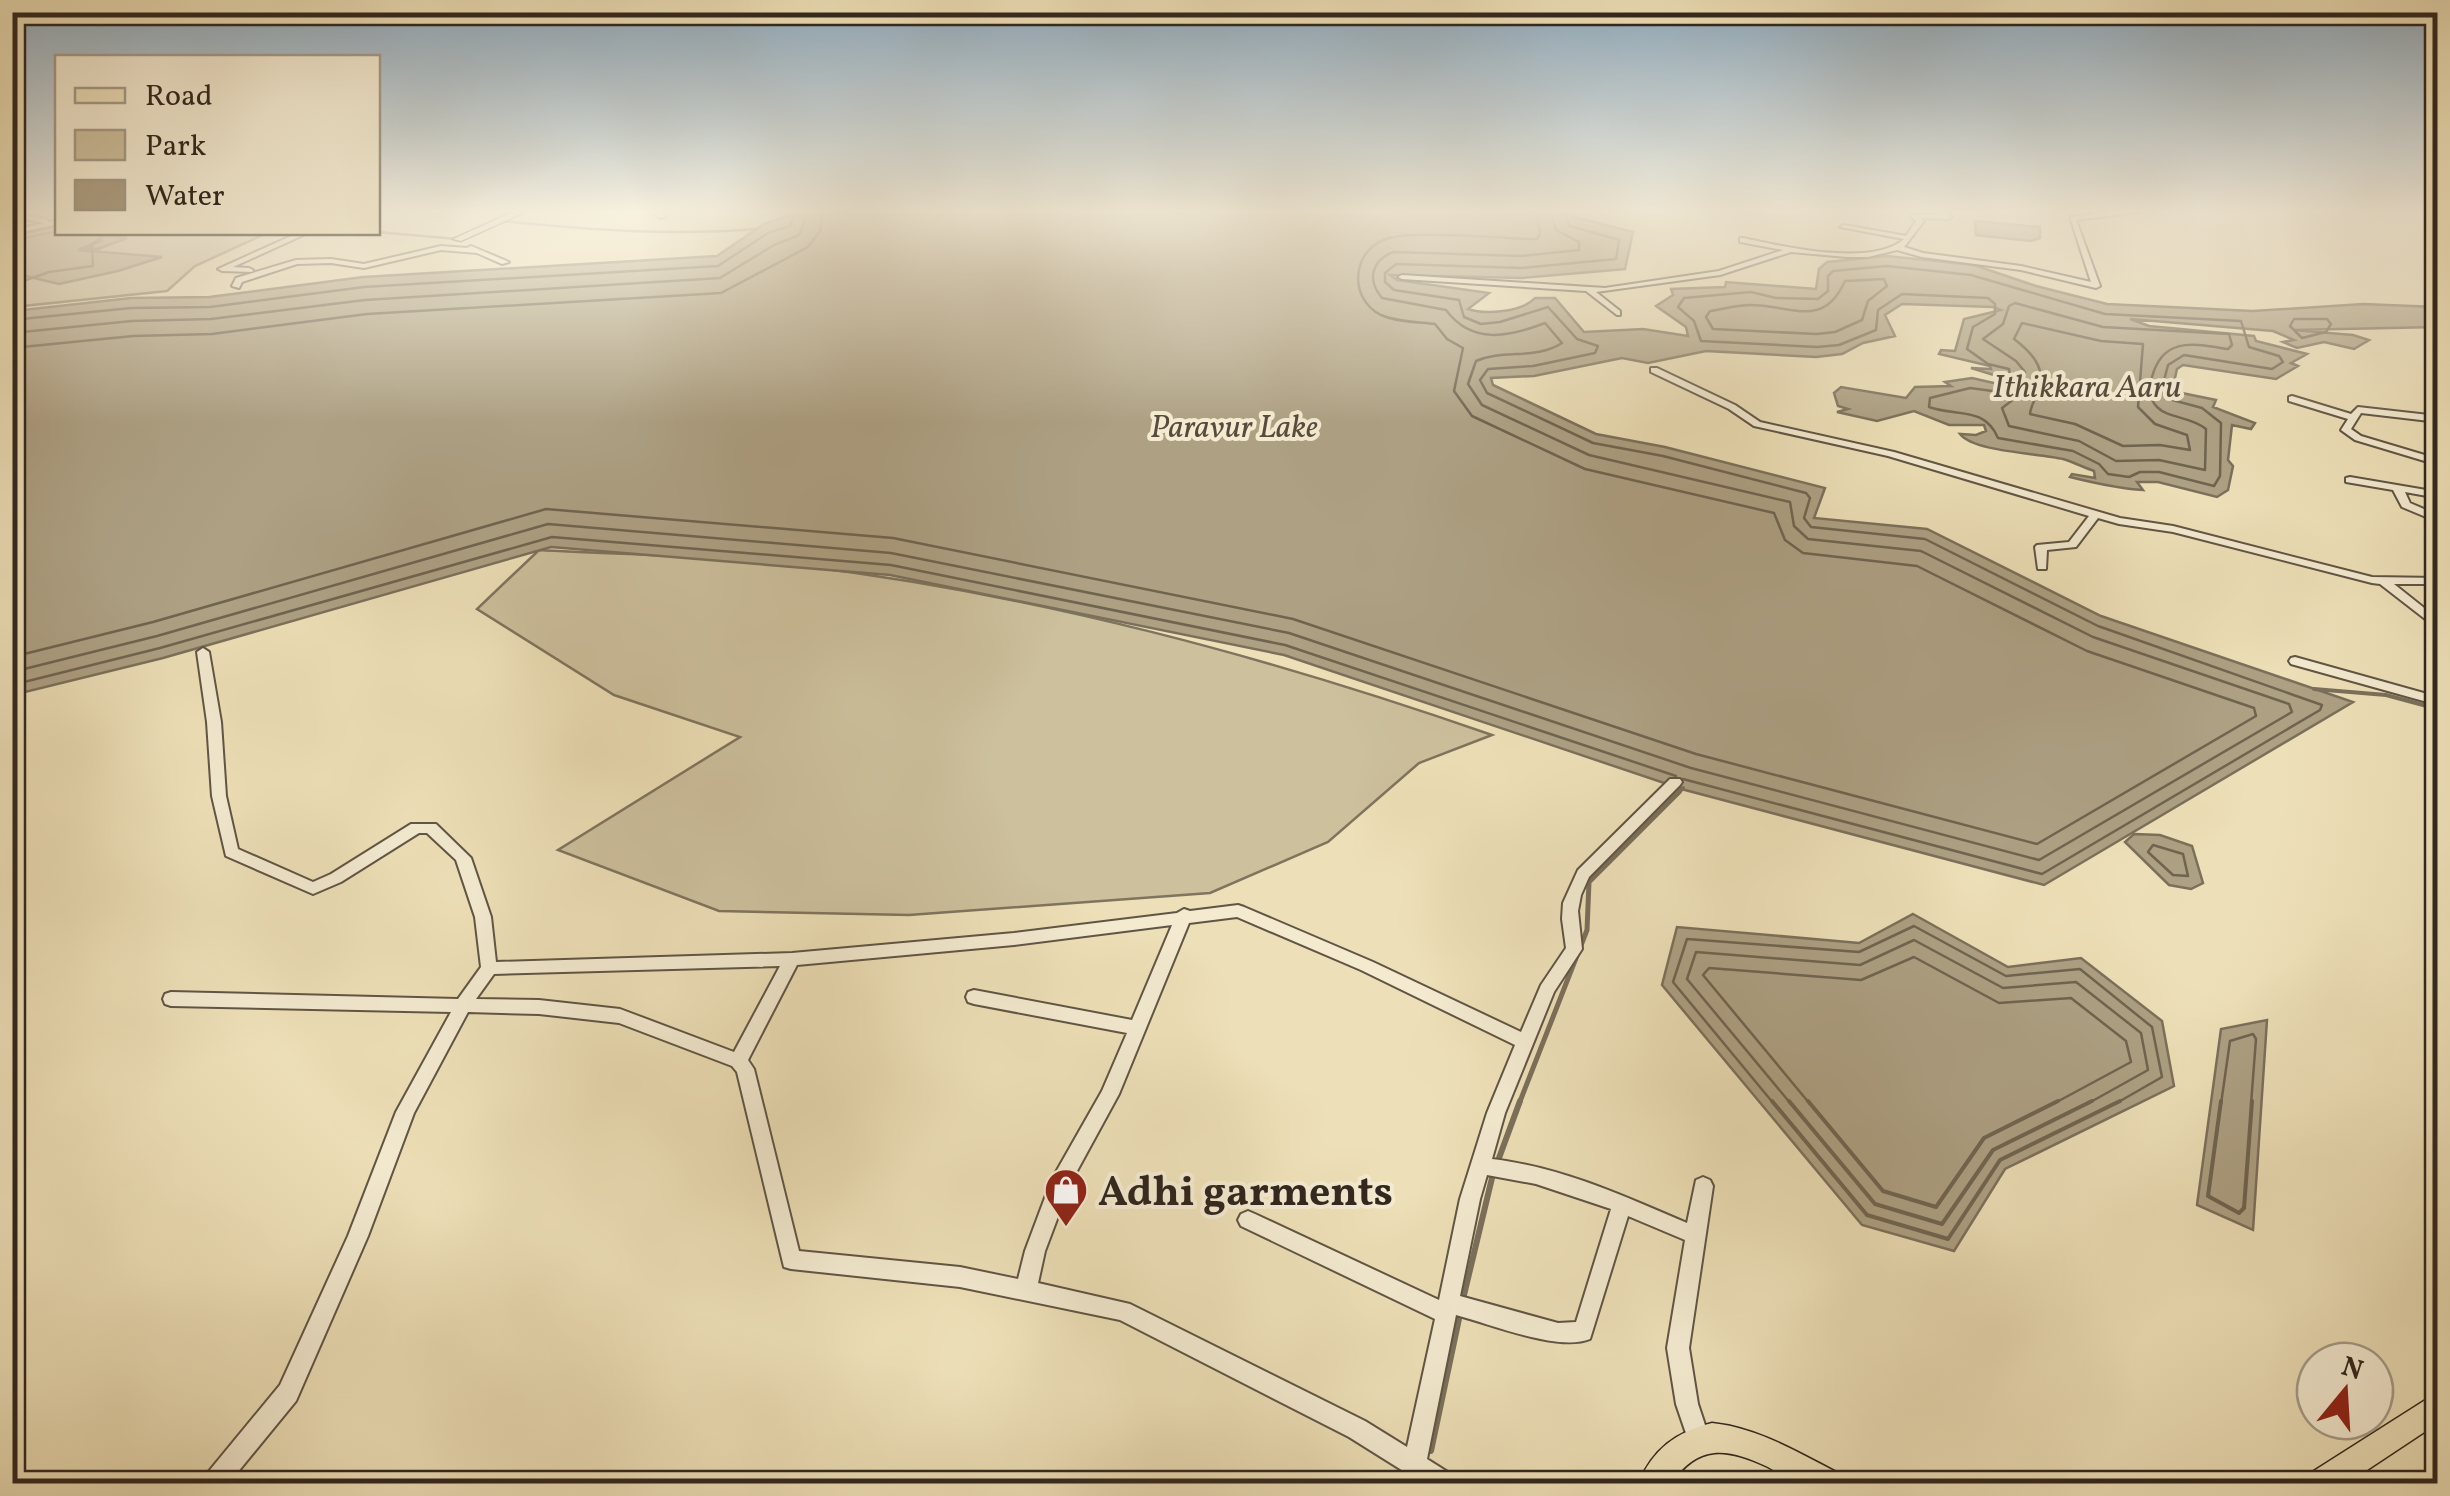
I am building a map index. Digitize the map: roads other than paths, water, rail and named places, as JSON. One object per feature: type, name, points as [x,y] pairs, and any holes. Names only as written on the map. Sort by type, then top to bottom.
[{"type":"main road","points":[[2319,1484],[2438,1406]]},
{"type":"main road","points":[[1654,1484],[1666,1460],[1698,1436],[1722,1437],[1747,1445],[1830,1484]]},
{"type":"street","points":[[236,286],[238,282]]},
{"type":"street","points":[[1477,282],[1588,289],[1666,282]]},
{"type":"street","points":[[1588,289],[1616,314]]},
{"type":"street","points":[[1654,370],[1732,407],[1758,424],[1890,454],[2096,514],[2385,582],[2438,581]]},
{"type":"street","points":[[2292,399],[2352,417]]},
{"type":"street","points":[[2438,419],[2358,410],[2346,430],[2352,436],[2438,462]]},
{"type":"street","points":[[2350,480],[2438,495]]},
{"type":"street","points":[[2396,488],[2411,508],[2438,519]]},
{"type":"street","points":[[2042,567],[2041,547],[2072,545],[2096,514]]},
{"type":"street","points":[[2385,582],[2438,625]]},
{"type":"street","points":[[203,652],[214,722],[219,796],[231,852],[313,888],[416,828],[431,828],[463,858],[483,917],[489,968],[464,1003],[405,1112],[358,1236],[288,1392],[213,1484]]},
{"type":"street","points":[[2295,661],[2438,701]]},
{"type":"street","points":[[1415,1464],[1480,1166],[1547,990],[1574,949],[1568,906],[1583,874],[1675,782]]},
{"type":"street","points":[[489,968],[792,959],[1014,939],[1223,910],[1247,913],[1526,1042]]},
{"type":"street","points":[[1026,1291],[1035,1252],[1062,1180],[1110,1094],[1184,915]]},
{"type":"street","points":[[738,1060],[792,959]]},
{"type":"street","points":[[974,997],[1138,1028]]},
{"type":"street","points":[[171,999],[464,1003],[620,1016],[738,1060],[746,1070],[791,1260],[960,1277],[1122,1312],[1357,1429],[1446,1484]]},
{"type":"street","points":[[1480,1166],[1524,1170],[1694,1235]]},
{"type":"street","points":[[1698,1436],[1687,1404],[1678,1348],[1703,1186]]},
{"type":"street","points":[[1248,1220],[1448,1309],[1558,1333],[1583,1332],[1622,1205]]},
{"type":"water","name":"Paravur Lake","points":[[326,282],[1410,282],[1489,293],[1468,309],[1475,311],[1503,311],[1535,298],[1555,298],[1584,332],[1643,329],[1688,336],[1686,327],[1656,306],[1673,295],[1671,289],[1725,287],[1726,282],[1816,289],[1817,282],[2024,282],[2107,304],[2253,311],[2363,304],[2437,307],[2437,327],[2294,330],[2369,340],[2354,349],[2324,342],[2297,348],[2283,342],[2294,340],[2273,331],[2130,319],[2149,326],[2254,336],[2256,341],[2307,354],[2291,363],[2298,366],[2276,379],[2183,365],[2177,369],[2172,391],[2216,400],[2213,407],[2255,423],[2251,429],[2232,425],[2228,460],[2233,466],[2228,490],[2217,497],[2158,482],[2137,482],[2143,490],[2070,477],[2072,474],[2095,478],[2094,471],[2067,460],[1978,445],[1960,434],[1976,435],[1986,431],[1984,425],[1949,425],[1914,411],[1877,421],[1837,412],[1848,409],[1838,406],[1834,393],[1841,387],[1906,398],[1915,387],[1951,386],[1945,382],[1972,378],[1998,384],[2007,379],[1971,368],[1991,369],[1990,366],[1939,354],[1941,350],[1955,351],[1964,319],[2001,310],[1993,307],[1902,304],[1885,315],[1895,336],[1863,343],[1842,354],[1816,357],[1706,351],[1648,363],[1622,358],[1534,376],[1491,378],[1493,385],[1596,434],[1665,447],[1825,488],[1814,518],[1927,529],[2101,616],[2353,702],[2044,885],[1685,790],[1284,655],[890,575],[551,547],[163,658],[13,695],[13,311],[131,298],[209,297]]},
{"type":"water","points":[[2134,834],[2160,835],[2192,846],[2203,883],[2191,889],[2169,885],[2125,842]]},
{"type":"water","points":[[1913,914],[2008,967],[2081,958],[2162,1021],[2174,1086],[2005,1169],[1954,1251],[1862,1225],[1662,985],[1677,927],[1859,943]]},
{"type":"water","points":[[2267,1020],[2253,1230],[2197,1205],[2221,1029]]},
{"type":"waterway","points":[[2314,689],[2386,695],[2438,709]]},
{"type":"waterway","points":[[1519,1104],[1587,930],[1589,882],[1683,788]]},
{"type":"waterway","points":[[1499,1158],[1520,1101]]},
{"type":"waterway","points":[[1464,1295],[1492,1178]]},
{"type":"waterway","points":[[1431,1451],[1459,1319]]},
{"type":"place","name":"Adhi garments","points":[[1066,1228]]},
{"type":"water label","name":"Ithikkara Aaru","points":[[2087,386]]}]
